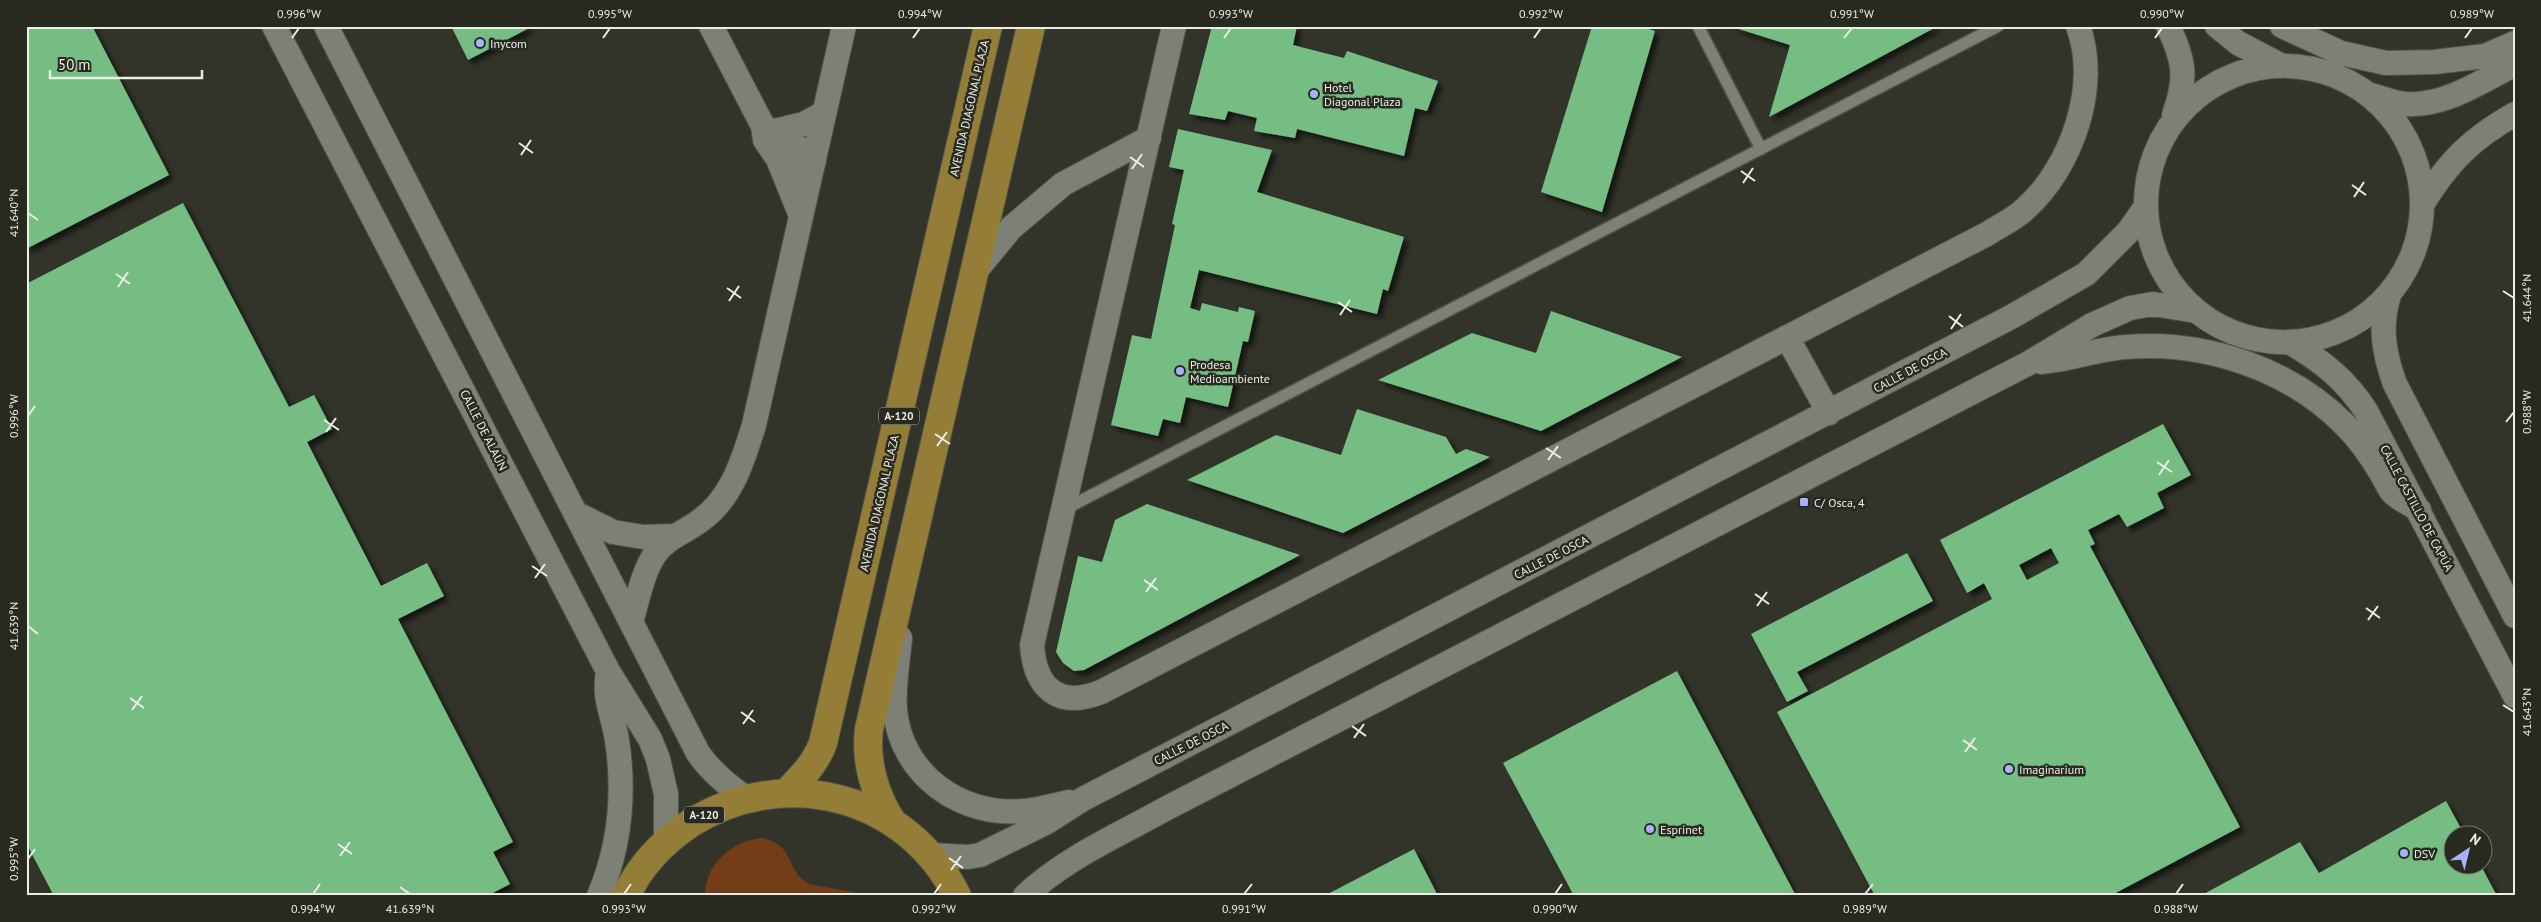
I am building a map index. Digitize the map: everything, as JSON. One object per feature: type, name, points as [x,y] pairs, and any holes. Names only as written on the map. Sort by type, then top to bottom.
[{"type":"main road","name":"AVENIDA DIAGONAL PLAZA","points":[[786,793],[813,764],[824,742],[988,26]]},
{"type":"main road","name":"A-120","points":[[957,896],[949,881],[930,855],[894,823],[881,804],[867,745],[1031,26]]},
{"type":"main road","name":"A-120","points":[[626,896],[638,875],[666,841],[706,814],[746,798],[786,793],[833,798],[860,806],[894,823]]},
{"type":"street","name":"CALLE DE ALAÚN","points":[[274,26],[608,671],[650,739],[658,759],[666,794],[666,841]]},
{"type":"street","points":[[326,26],[698,752],[722,781],[746,798]]},
{"type":"street","points":[[711,26],[767,129],[802,150],[814,160]]},
{"type":"street","points":[[632,622],[642,581],[656,553],[673,536],[702,520],[721,500],[735,480],[744,457],[754,425],[844,26]]},
{"type":"street","points":[[1174,26],[1032,645],[1033,665],[1040,680],[1048,690],[1074,700],[1101,692],[1987,234],[2025,209],[2055,174],[2074,138],[2085,88],[2084,42],[2078,26]]},
{"type":"street","points":[[2168,26],[2178,46],[2184,70],[2183,91],[2171,122],[2156,148],[2149,170],[2145,208],[2148,231],[2161,268],[2178,294],[2196,311],[2224,329],[2257,340],[2291,343],[2328,336],[2361,320],[2389,295],[2408,267],[2419,236],[2423,203],[2419,172],[2409,142],[2392,116],[2370,94]]},
{"type":"street","points":[[2217,26],[2238,43],[2280,65]]},
{"type":"street","points":[[2282,26],[2341,53],[2386,63],[2434,62],[2485,56],[2515,42]]},
{"type":"street","points":[[2171,122],[2193,98],[2219,81],[2248,69],[2280,65],[2312,68],[2342,78],[2370,94],[2405,104],[2435,101],[2469,89],[2515,64]]},
{"type":"street","points":[[767,129],[804,124],[824,113]]},
{"type":"street","points":[[2423,203],[2439,176],[2464,148],[2489,129],[2515,114]]},
{"type":"street","points":[[767,129],[765,140],[778,159],[801,216]]},
{"type":"street","points":[[974,273],[1011,228],[1063,184],[1149,138]]},
{"type":"street","points":[[778,159],[792,164],[814,160]]},
{"type":"street","name":"CALLE DE OSCA","points":[[930,855],[968,857],[980,855],[1038,827],[1083,799],[2011,317],[2086,274],[2128,232],[2145,208]]},
{"type":"street","points":[[2389,295],[2383,327],[2388,366],[2515,616]]},
{"type":"street","points":[[1025,896],[1039,882],[1063,866],[1167,808],[2028,364],[2092,325],[2130,308],[2153,304],[2196,311]]},
{"type":"street","points":[[1787,337],[1829,413]]},
{"type":"street","name":"CALLE CASTILLO DE CAPÚA","points":[[2291,343],[2319,359],[2353,391],[2366,411],[2515,696]]},
{"type":"street","points":[[2028,364],[2050,362],[2094,351],[2154,346],[2182,347],[2241,360],[2280,377],[2344,424],[2365,448],[2393,493],[2419,510]]},
{"type":"street","points":[[575,513],[613,532],[643,537],[673,536]]},
{"type":"street","points":[[906,572],[895,709],[899,736],[910,758],[925,777],[951,797],[979,807],[1024,811],[1083,799]]},
{"type":"street","points":[[599,896],[613,855],[621,808],[620,763],[605,690],[608,671]]},
{"type":"lane","points":[[1698,26],[1761,149]]},
{"type":"lane","points":[[1062,511],[1998,26]]},
{"type":"shaded area","points":[[761,838],[781,847],[798,874],[813,885],[876,896],[705,896],[706,884],[710,874],[722,856],[740,844]]},
{"type":"building","points":[[26,26],[92,26],[169,175],[26,249]]},
{"type":"building","name":"Inycom","points":[[451,26],[533,26],[468,60]]},
{"type":"building","name":"Hotel Diagonal Plaza","points":[[1212,26],[1297,26],[1293,45],[1344,58],[1347,51],[1438,81],[1427,111],[1415,108],[1404,156],[1297,129],[1295,138],[1254,131],[1257,118],[1228,111],[1225,120],[1189,114]]},
{"type":"building","points":[[1592,26],[1640,26],[1655,31],[1602,212],[1541,192]]},
{"type":"building","points":[[1729,26],[1938,26],[1769,117],[1790,45]]},
{"type":"building","points":[[1178,129],[1272,150],[1257,192],[1404,237],[1388,291],[1383,289],[1377,314],[1199,270],[1190,308],[1200,311],[1202,303],[1238,312],[1239,307],[1255,311],[1248,342],[1243,341],[1228,407],[1186,397],[1180,423],[1163,419],[1158,436],[1111,425],[1132,335],[1151,339],[1175,225],[1172,224],[1184,170],[1169,167]]},
{"type":"building","points":[[183,203],[289,407],[314,395],[332,429],[307,442],[381,586],[427,563],[444,596],[398,619],[513,842],[493,852],[510,884],[487,896],[54,896],[26,843],[26,284]]},
{"type":"building","points":[[1551,311],[1682,357],[1541,431],[1378,380],[1472,333],[1536,353]]},
{"type":"building","points":[[1357,409],[1446,437],[1456,454],[1466,449],[1490,457],[1343,533],[1187,480],[1276,435],[1341,455]]},
{"type":"building","name":"Imaginarium","points":[[2163,424],[2191,475],[2157,493],[2164,508],[2127,527],[2119,514],[2088,530],[2095,544],[2090,546],[2240,827],[2110,896],[1875,896],[1777,712],[1992,599],[1984,583],[1967,593],[1940,540]],"holes":[[[2051,548],[2059,563],[2027,580],[2019,565]]]},
{"type":"building","points":[[1147,504],[1300,555],[1084,670],[1074,671],[1063,663],[1056,652],[1078,556],[1102,562],[1115,520]]},
{"type":"building","points":[[1907,553],[1933,601],[1797,672],[1808,691],[1787,702],[1751,634]]},
{"type":"building","name":"Esprinet","points":[[1677,671],[1796,896],[1574,896],[1503,763]]},
{"type":"building","name":"DSV","points":[[2446,801],[2459,824],[2444,824],[2444,874],[2485,874],[2497,896],[2200,896],[2300,842],[2319,873]]},
{"type":"building","points":[[1414,849],[1438,896],[1324,896]]},
{"type":"place","name":"Inycom","points":[[480,43]]},
{"type":"place","name":"Hotel Diagonal Plaza","points":[[1314,94]]},
{"type":"place","name":"Prodesa Medioambiente","points":[[1180,371]]},
{"type":"place","name":"C/ Osca, 4","points":[[1804,502]]},
{"type":"place","name":"Imaginarium","points":[[2009,769]]},
{"type":"place","name":"Esprinet","points":[[1650,829]]},
{"type":"place","name":"DSV","points":[[2404,853]]}]
